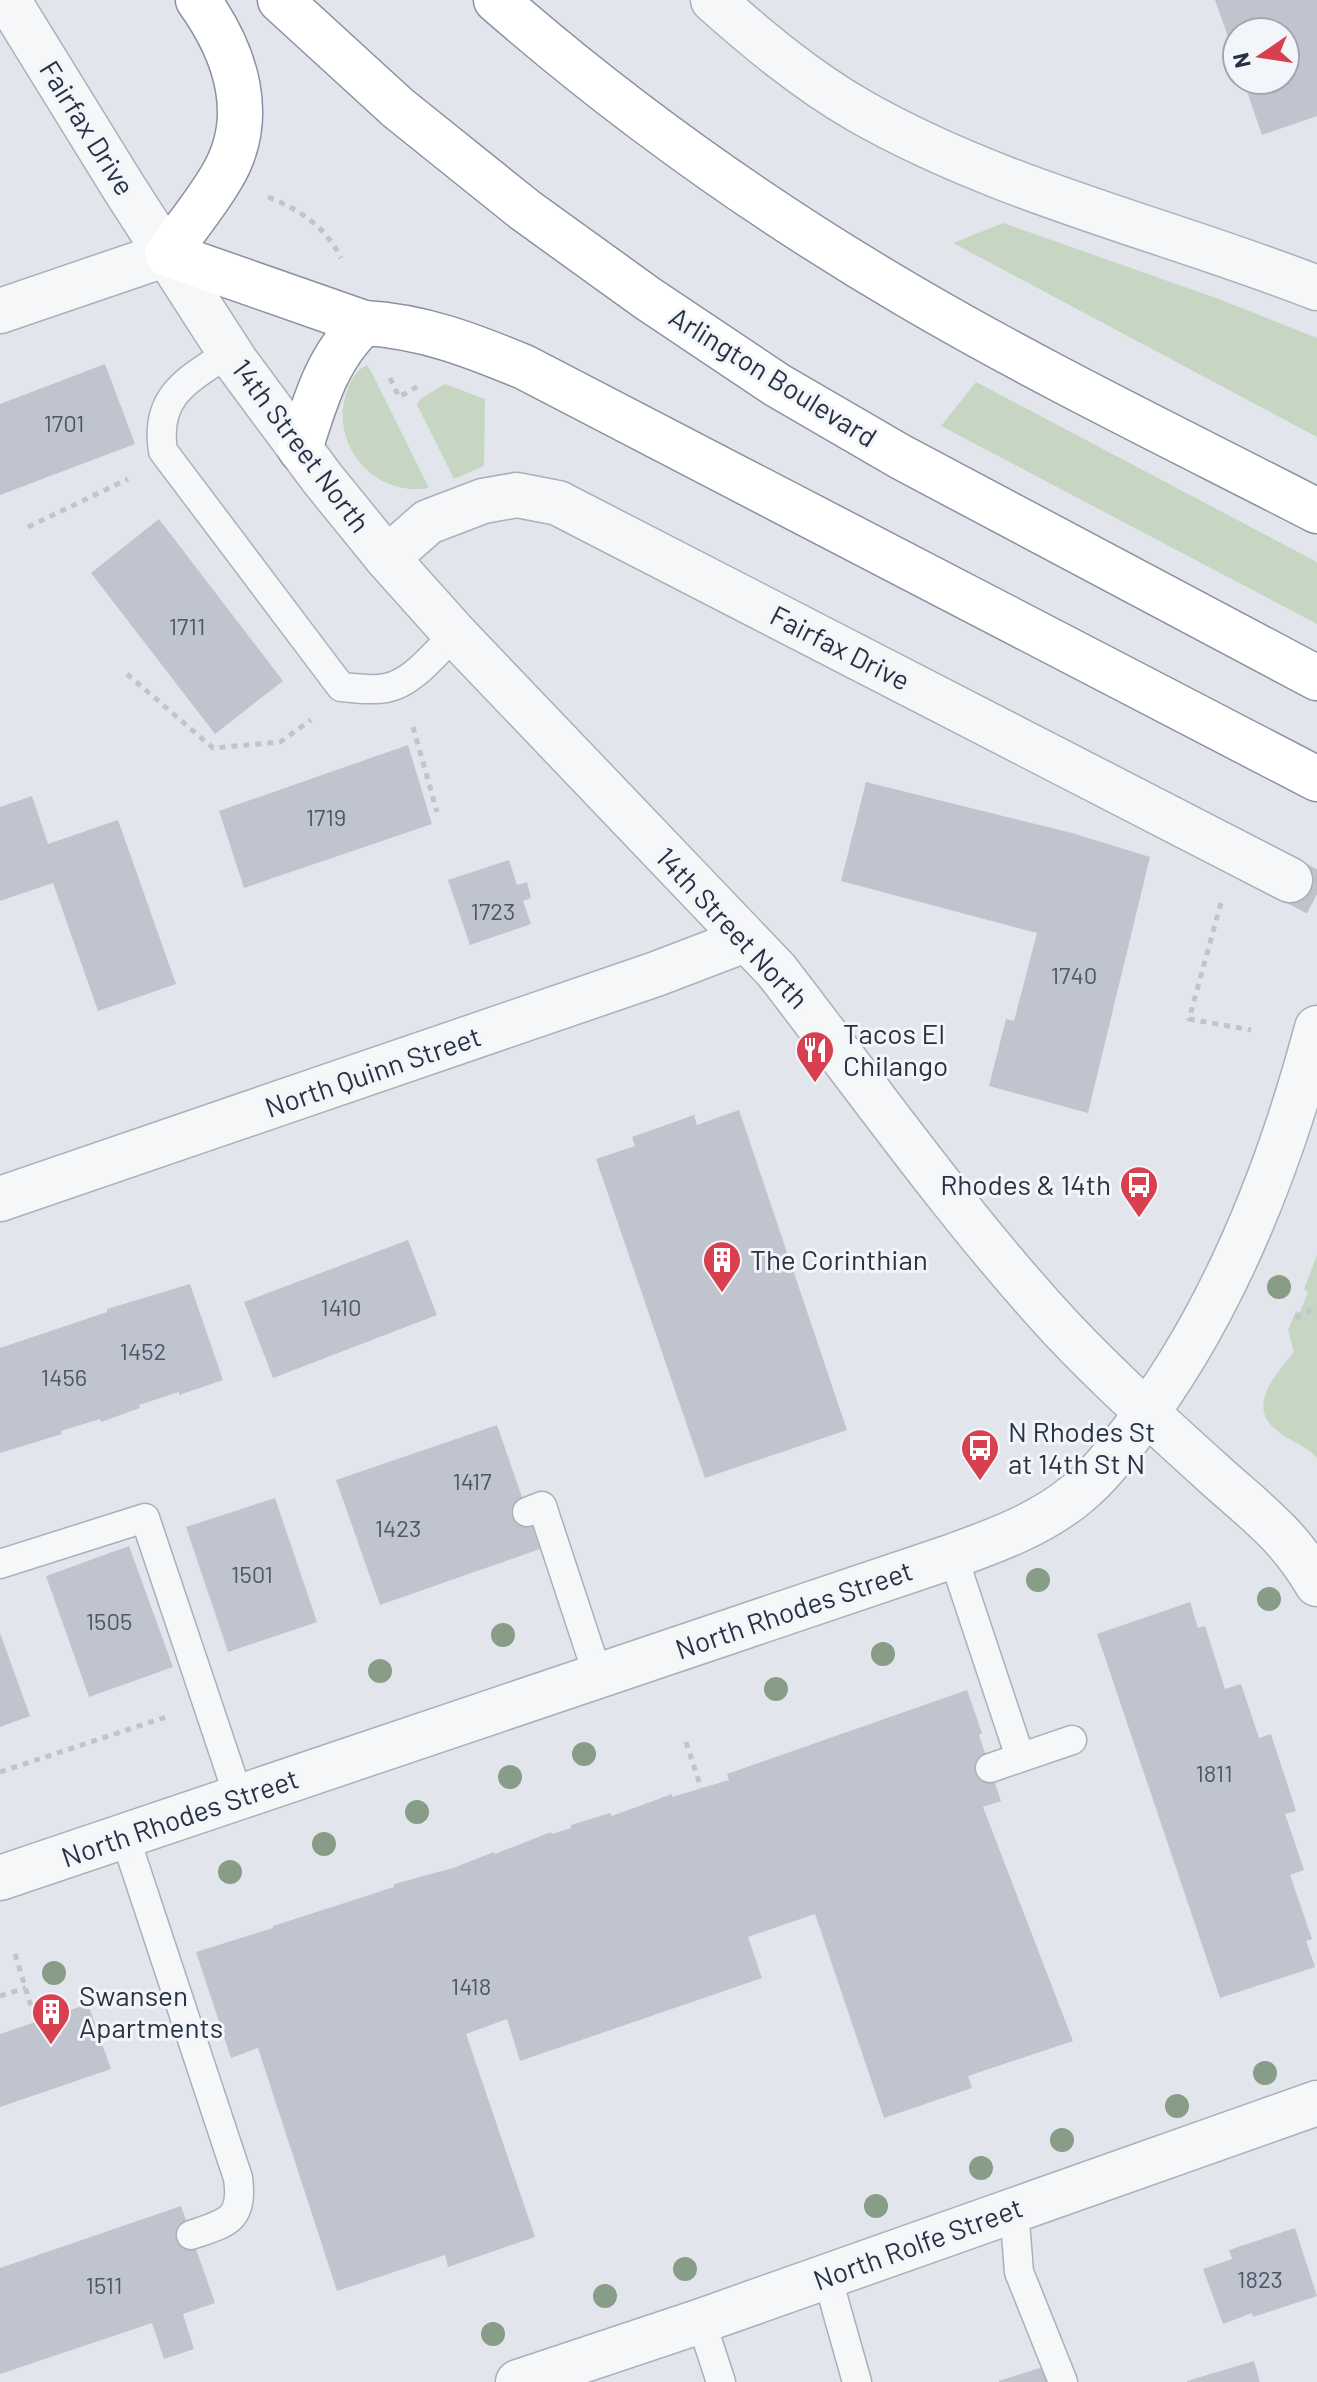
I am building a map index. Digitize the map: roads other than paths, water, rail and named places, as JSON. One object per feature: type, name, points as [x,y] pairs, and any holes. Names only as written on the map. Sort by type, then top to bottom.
[{"type":"highway","points":[[198,0],[222,37],[235,72],[241,109],[233,154],[222,178],[167,254],[364,323],[398,325],[445,336],[524,367],[1317,779]]},
{"type":"highway","name":"Arlington Boulevard","points":[[280,0],[398,108],[525,210],[647,298],[777,385],[901,457],[1317,678]]},
{"type":"highway","points":[[496,0],[655,128],[782,216],[910,297],[1061,380],[1317,511]]},
{"type":"highway","points":[[300,449],[332,361],[349,337],[364,323]]},
{"type":"street","name":"Fairfax Drive","points":[[8,0],[167,254]]},
{"type":"street","points":[[713,0],[780,56],[839,98],[930,147],[1014,182],[1317,288]]},
{"type":"street","points":[[0,311],[167,254]]},
{"type":"street","name":"14th Street North","points":[[167,254],[230,352],[300,449],[387,558],[455,634],[800,998],[918,1157],[1062,1329],[1148,1412],[1273,1524],[1293,1547],[1317,1584]]},
{"type":"street","name":"Fairfax Drive","points":[[387,558],[428,522],[483,501],[517,495],[558,503],[1290,880]]},
{"type":"street","name":"North Quinn Street","points":[[0,1199],[688,963],[745,940]]},
{"type":"street","name":"North Rhodes Street","points":[[0,1878],[953,1556],[1017,1531],[1065,1503],[1105,1467],[1148,1412],[1203,1321],[1232,1265],[1276,1159],[1314,1040]]},
{"type":"street","name":"North Rolfe Street","points":[[518,2382],[701,2321],[1317,2103]]},
{"type":"lane","points":[[230,352],[173,394],[163,417],[163,451],[341,687],[372,690],[398,684],[416,672],[455,634]]},
{"type":"lane","points":[[527,1512],[542,1506],[598,1676]]},
{"type":"lane","points":[[0,1564],[145,1518],[239,1798]]},
{"type":"lane","points":[[953,1556],[1020,1757]]},
{"type":"lane","points":[[990,1768],[1072,1740]]},
{"type":"lane","points":[[125,1837],[238,2178],[240,2199],[235,2214],[228,2222],[191,2235]]},
{"type":"lane","points":[[1014,2209],[1019,2272],[1063,2382]]},
{"type":"lane","points":[[827,2276],[857,2382]]},
{"type":"lane","points":[[701,2321],[721,2382]]},
{"type":"tunnel","points":[[1290,880],[1317,894]]},
{"type":"place","name":"Tacos El Chilango","points":[[815,1084]]},
{"type":"place","name":"Rhodes & 14th","points":[[1139,1219]]},
{"type":"place","name":"The Corinthian","points":[[722,1294]]},
{"type":"place","name":"N Rhodes St at 14th St N","points":[[980,1482]]},
{"type":"place","name":"Swansen Apartments","points":[[51,2046]]}]
